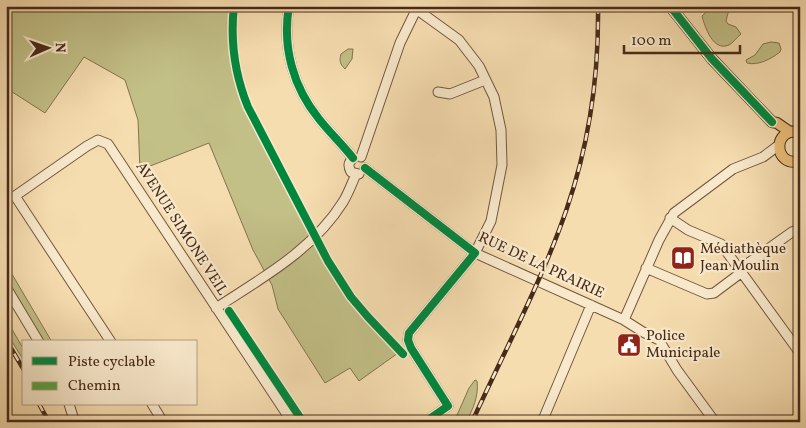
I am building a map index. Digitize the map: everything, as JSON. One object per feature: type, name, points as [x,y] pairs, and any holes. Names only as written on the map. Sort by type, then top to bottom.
[{"type":"main road","points":[[670,6],[716,64],[772,122],[797,132]]},
{"type":"main road","points":[[772,122],[772,128],[780,147],[790,162],[800,161]]},
{"type":"main road","points":[[780,147],[784,136],[797,132]]},
{"type":"main road","points":[[6,418],[8,422]]},
{"type":"street","points":[[289,6],[286,35],[290,66],[306,101],[319,119],[357,158],[364,160],[366,168],[363,172],[356,174],[351,172],[348,167],[349,162],[357,158],[415,7],[459,40],[479,66],[494,97],[501,130],[502,165],[490,221],[475,253],[409,333],[408,340],[411,348],[448,406],[425,422]]},
{"type":"street","points":[[438,92],[450,94],[485,80]]},
{"type":"street","name":"AVENUE SIMONE VEIL","points":[[110,340],[15,196],[98,140],[108,144],[292,422]]},
{"type":"street","points":[[624,320],[670,218],[678,208],[733,169],[763,157],[780,147]]},
{"type":"street","name":"RUE DE LA PRAIRIE","points":[[366,168],[475,253],[633,324],[642,332],[659,340],[677,370],[714,421]]},
{"type":"street","points":[[216,308],[290,259],[314,237],[343,202],[356,174]]},
{"type":"street","points":[[670,218],[688,230],[721,244],[799,349]]},
{"type":"street","points":[[646,268],[707,294],[714,293],[792,232],[800,229]]},
{"type":"street","points":[[6,286],[37,340]]},
{"type":"street","points":[[542,422],[591,305]]},
{"type":"street","points":[[69,406],[74,420]]},
{"type":"street","points":[[153,406],[163,422]]},
{"type":"shaded area","points":[[6,6],[238,6],[237,53],[248,99],[335,271],[371,318],[394,340],[390,345],[398,353],[359,381],[350,368],[325,383],[278,309],[272,285],[253,250],[209,143],[140,170],[138,120],[125,80],[84,57],[45,113],[6,88]]},
{"type":"shaded area","points":[[713,6],[736,6],[728,13],[726,21],[728,24],[736,27],[741,34],[729,45],[718,45],[714,42],[705,26],[702,16]]},
{"type":"shaded area","points":[[779,43],[780,52],[756,64],[747,63],[746,60],[755,55],[763,44]]},
{"type":"shaded area","points":[[348,49],[353,49],[352,59],[345,69],[340,62],[340,56]]},
{"type":"shaded area","points":[[6,264],[51,340],[42,340],[6,279]]},
{"type":"shaded area","points":[[6,319],[22,347],[22,358],[6,332]]},
{"type":"shaded area","points":[[475,380],[477,381],[476,397],[469,417],[466,422],[454,422],[469,388]]},
{"type":"railway","points":[[472,422],[545,264],[574,186],[591,110],[597,58],[598,6]]},
{"type":"railway","points":[[6,340],[22,367]]},
{"type":"railway","points":[[40,406],[49,422]]},
{"type":"cycle path","points":[[234,6],[233,45],[240,83],[248,107],[328,261],[351,297],[403,354]]},
{"type":"cycle path","points":[[289,6],[287,36],[296,80],[310,107],[353,158]]},
{"type":"cycle path","points":[[670,6],[712,59],[772,122]]},
{"type":"cycle path","points":[[365,168],[475,253],[409,333],[408,340],[411,348],[448,406],[425,422]]},
{"type":"cycle path","points":[[229,311],[303,422]]},
{"type":"place","name":"Médiathèque Jean Moulin","points":[[683,258]]},
{"type":"place","name":"Police Municipale","points":[[629,345]]}]
